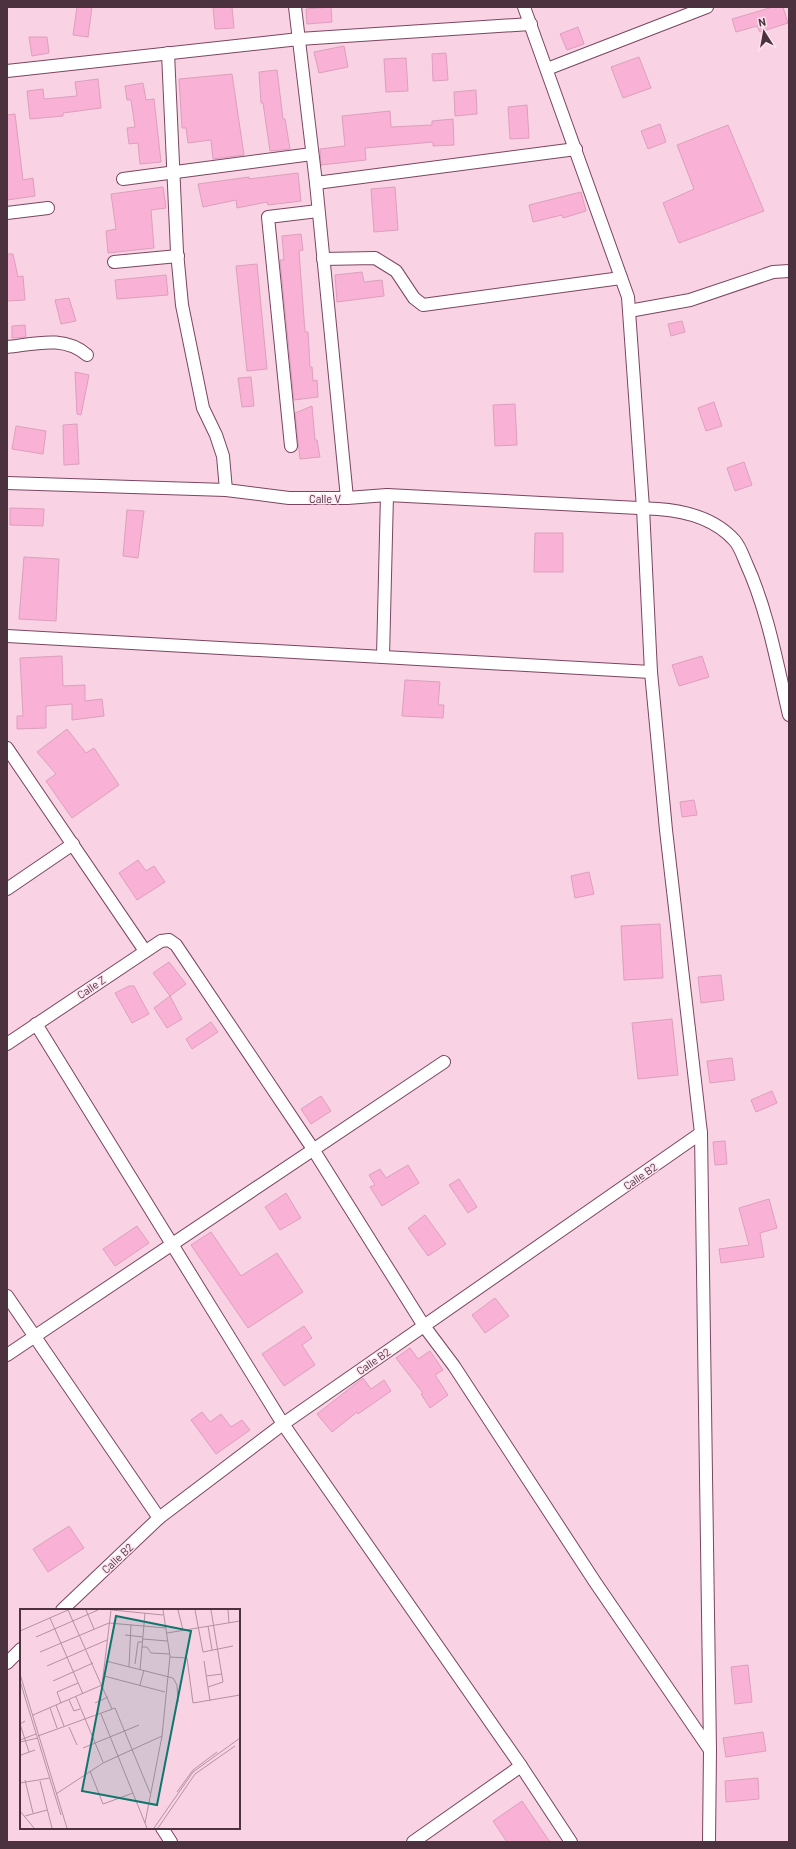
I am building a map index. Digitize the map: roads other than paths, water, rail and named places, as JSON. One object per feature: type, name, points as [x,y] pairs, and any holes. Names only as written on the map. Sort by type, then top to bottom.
[{"type":"street","points":[[295,7],[316,183],[347,498]]},
{"type":"street","points":[[524,7],[628,297],[643,508],[651,672],[666,830],[701,1133],[710,1750],[709,1842]]},
{"type":"street","points":[[547,69],[705,7]]},
{"type":"street","points":[[7,71],[300,39],[531,24]]},
{"type":"street","points":[[168,53],[173,172],[182,305],[203,408],[216,435],[223,456],[226,490]]},
{"type":"street","points":[[316,183],[576,149]]},
{"type":"street","points":[[123,179],[312,154]]},
{"type":"street","points":[[7,213],[48,208]]},
{"type":"street","points":[[291,446],[268,217],[318,211]]},
{"type":"street","points":[[114,262],[178,256]]},
{"type":"street","points":[[323,259],[376,258],[396,271],[414,298],[423,306],[621,278]]},
{"type":"street","points":[[629,311],[690,300],[773,272],[789,271]]},
{"type":"street","points":[[7,347],[64,342],[79,348],[87,355]]},
{"type":"street","name":"Calle V","points":[[7,483],[226,490],[289,498],[347,498],[387,495],[643,508],[673,510],[706,519],[724,531],[736,542],[754,580],[765,616],[789,715]]},
{"type":"street","points":[[383,657],[387,495]]},
{"type":"street","points":[[7,636],[651,672]]},
{"type":"street","points":[[7,748],[145,951]]},
{"type":"street","points":[[7,889],[73,844]]},
{"type":"street","name":"Calle Z","points":[[7,1044],[145,951],[161,941],[168,940],[176,945],[313,1150]]},
{"type":"street","points":[[36,1024],[283,1424],[521,1766],[571,1842]]},
{"type":"street","points":[[7,1355],[444,1062]]},
{"type":"street","name":"Calle B2","points":[[63,1609],[159,1518],[283,1424],[701,1133]]},
{"type":"street","points":[[313,1150],[424,1326],[454,1366],[595,1582],[710,1750]]},
{"type":"street","points":[[7,1296],[159,1518]]},
{"type":"street","points":[[7,1663],[20,1650]]},
{"type":"street","points":[[413,1842],[521,1766]]},
{"type":"street","points":[[163,1829],[171,1842]]}]
